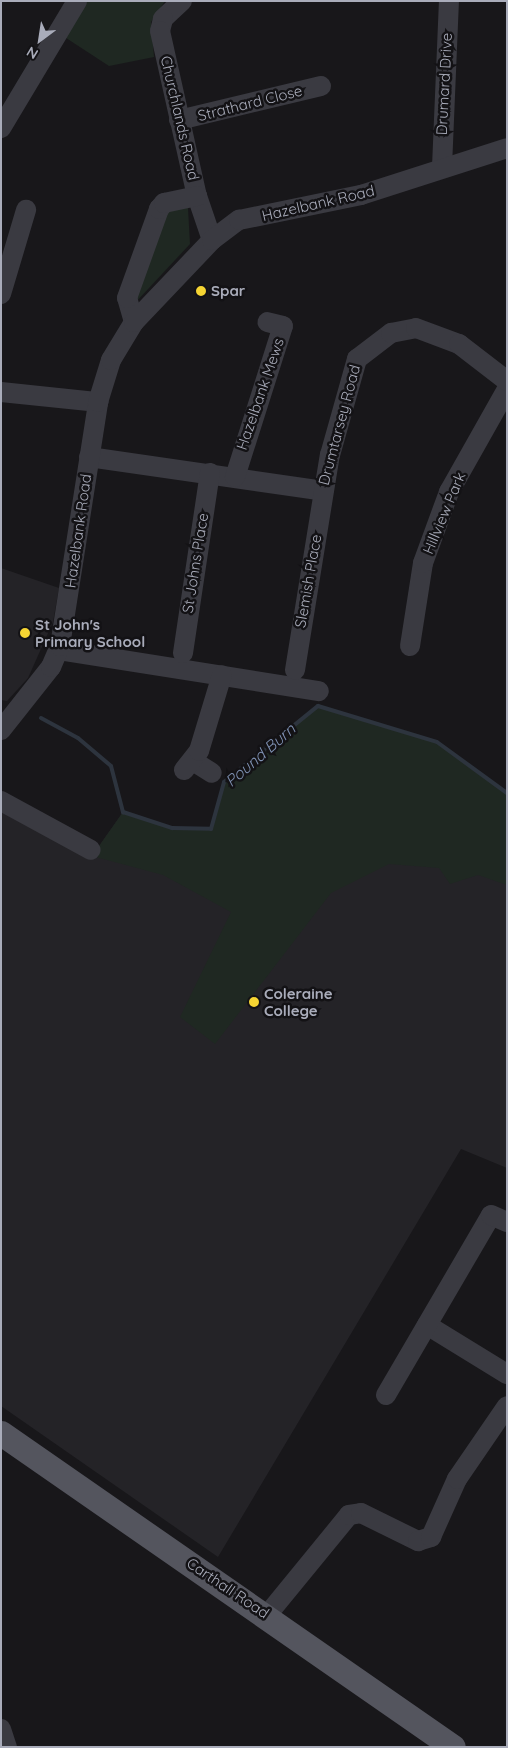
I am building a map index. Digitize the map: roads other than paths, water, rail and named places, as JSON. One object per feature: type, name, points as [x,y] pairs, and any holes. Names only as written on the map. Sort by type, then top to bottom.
[{"type":"main road","name":"Carthall Road","points":[[1,1433],[268,1614],[453,1747]]},
{"type":"street","points":[[1,128],[77,1]]},
{"type":"street","name":"Churchlands Road","points":[[182,1],[163,19],[160,31],[197,196],[212,240]]},
{"type":"street","name":"Drumard Drive","points":[[442,167],[449,1]]},
{"type":"street","name":"Strathard Close","points":[[179,120],[320,86]]},
{"type":"street","name":"Hazelbank Road","points":[[1,730],[59,650],[98,402],[111,360],[134,322],[212,240],[239,220],[361,195],[442,167],[507,148]]},
{"type":"street","points":[[134,322],[126,298],[159,209],[164,203],[197,196]]},
{"type":"street","points":[[1,294],[26,210]]},
{"type":"street","name":"Hazelbank Mews","points":[[234,477],[283,326],[267,322]]},
{"type":"street","name":"Drumtarsey Road","points":[[89,457],[324,491],[345,393],[357,359],[370,345],[391,333],[416,328],[438,332],[507,380]]},
{"type":"street","name":"Hillview Park","points":[[410,646],[423,563],[449,492],[507,389]]},
{"type":"street","points":[[1,392],[98,402]]},
{"type":"street","name":"St Johns Place","points":[[183,653],[210,473]]},
{"type":"street","name":"Slemish Place","points":[[294,670],[324,491]]},
{"type":"street","points":[[59,650],[318,691]]},
{"type":"street","points":[[212,774],[188,766],[222,675]]},
{"type":"street","points":[[1,801],[91,850]]},
{"type":"street","points":[[386,1395],[491,1215],[507,1222]]},
{"type":"street","points":[[427,1326],[507,1374]]},
{"type":"street","points":[[268,1614],[349,1515],[361,1513],[418,1541],[431,1537],[457,1479],[507,1406]]},
{"type":"street","points":[[1,1729],[7,1747]]},
{"type":"waterway","name":"Pound Burn","points":[[41,718],[78,738],[111,766],[123,812],[172,828],[211,829],[224,782],[318,706],[437,742],[507,793]]},
{"type":"place","name":"Spar","points":[[201,291]]},
{"type":"place","name":"St John's Primary School","points":[[25,633]]},
{"type":"place","name":"Coleraine College","points":[[254,1002]]}]
